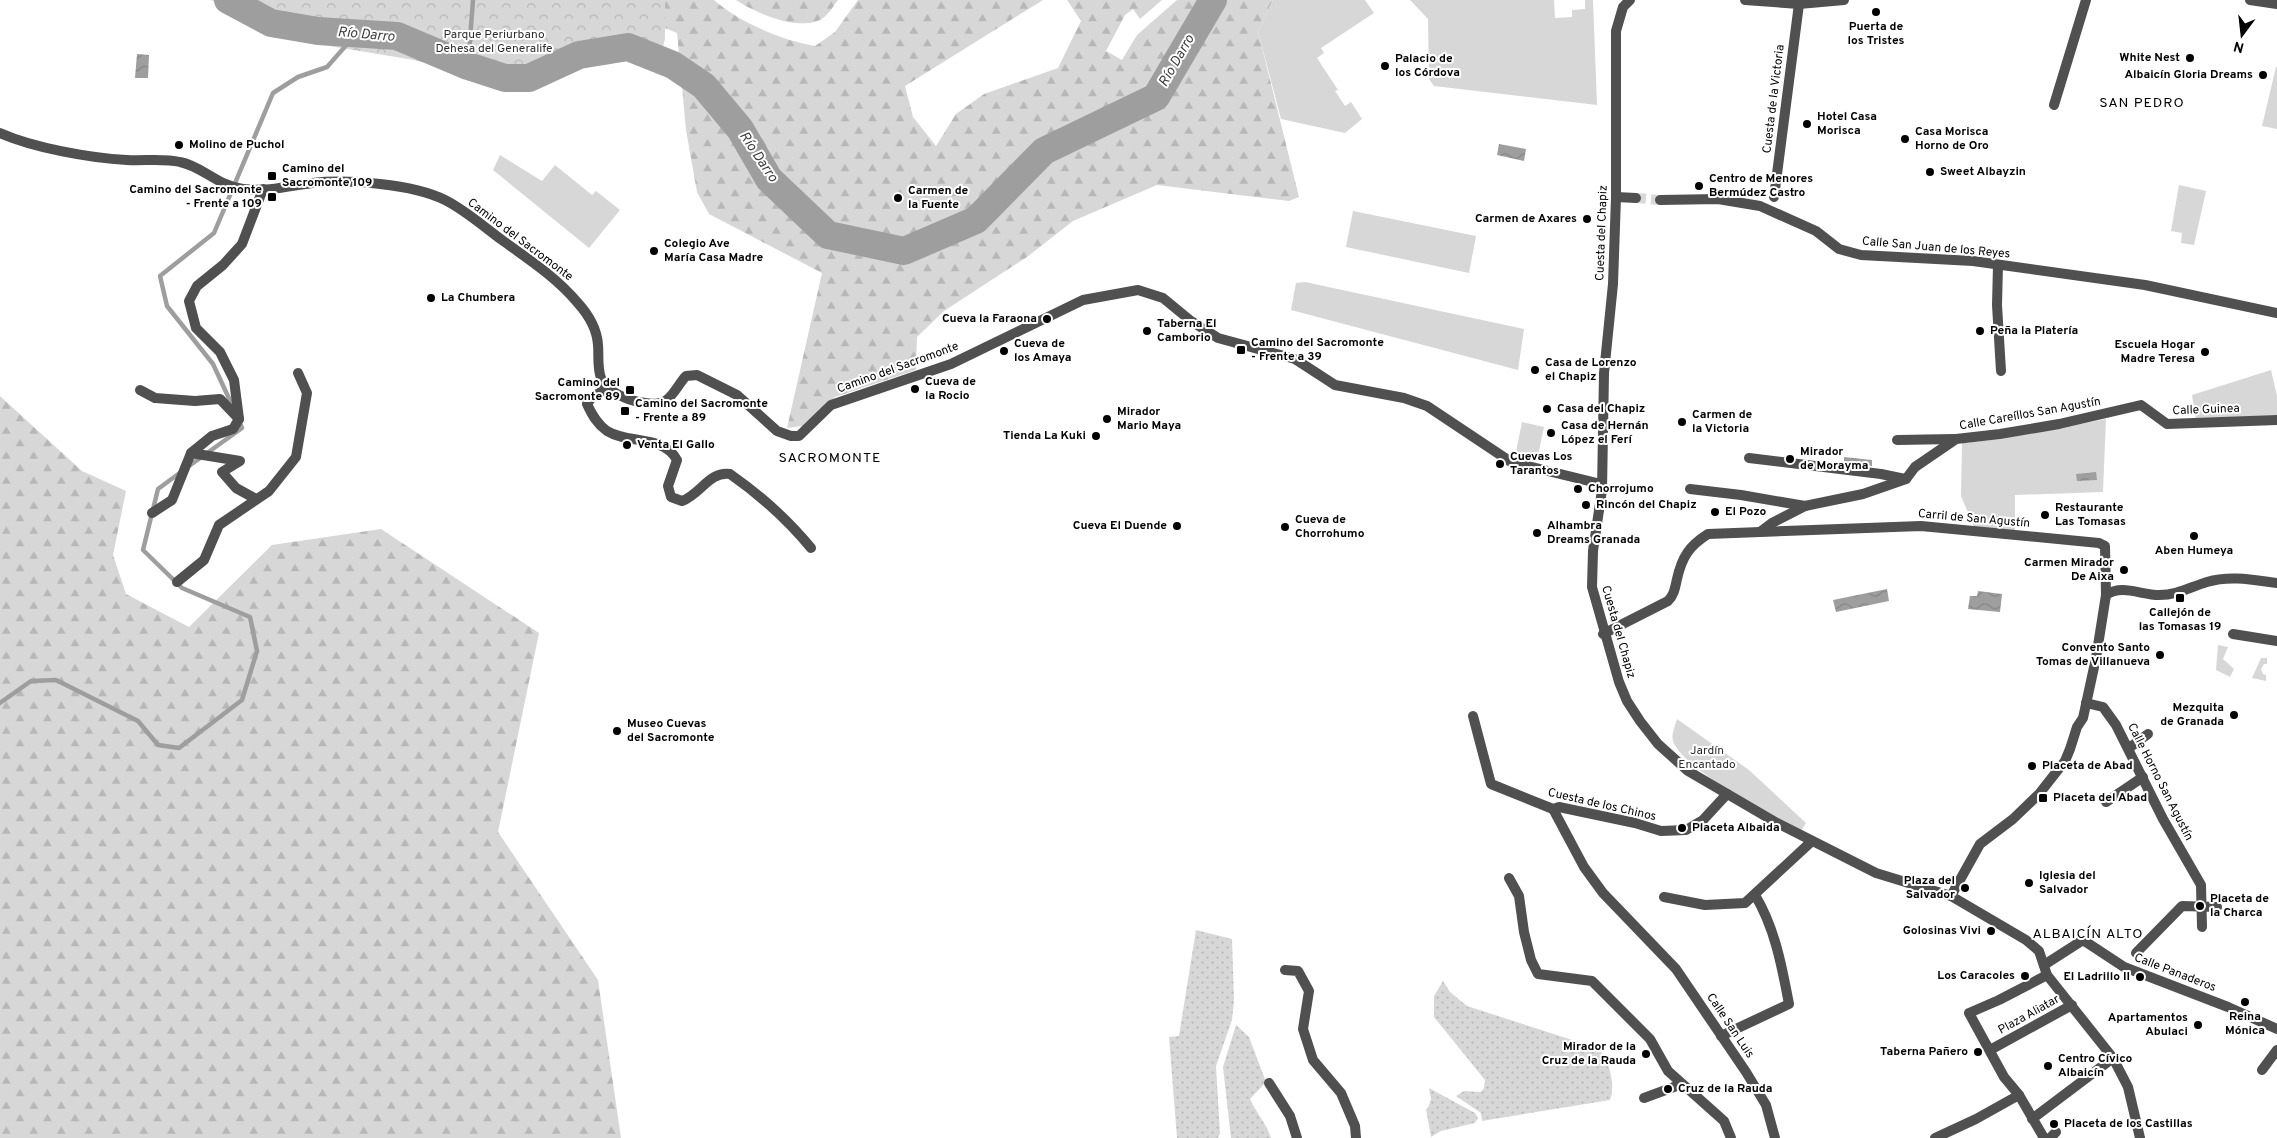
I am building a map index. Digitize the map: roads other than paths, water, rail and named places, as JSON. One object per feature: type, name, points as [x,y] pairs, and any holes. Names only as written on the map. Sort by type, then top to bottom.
[{"type":"street","name":"Cuesta del Chapiz","points":[[1630,0],[1623,7],[1616,31],[1616,197],[1613,284],[1604,373],[1599,516],[1593,551],[1592,587],[1619,682],[1640,721],[1672,757],[1688,771],[1777,824],[1876,872],[1950,896]]},
{"type":"street","points":[[1745,0],[1799,4],[1844,0]]},
{"type":"street","points":[[2054,105],[2086,0]]},
{"type":"street","points":[[2250,0],[2277,4]]},
{"type":"street","name":"Cuesta de la Victoria","points":[[1774,197],[1799,4]]},
{"type":"street","name":"Camino del Sacromonte","points":[[0,133],[32,145],[94,156],[126,160],[178,161],[187,163],[216,181],[243,189],[352,181],[396,187],[444,200],[554,278],[578,302],[596,334],[601,380],[608,388],[627,399],[645,404],[665,401],[686,376],[697,374],[738,395],[777,431],[791,436],[799,436],[831,406],[951,364],[1084,300],[1138,290],[1163,298],[1191,321],[1218,338],[1295,359],[1335,385],[1404,398],[1427,406],[1511,462],[1600,484]]},
{"type":"street","points":[[152,513],[172,500],[191,453],[212,436],[233,429],[239,419],[234,380],[220,352],[196,328],[189,301],[197,286],[223,265],[242,244],[263,189]]},
{"type":"street","points":[[1616,197],[1636,198]]},
{"type":"street","name":"Calle San Juan de los Reyes","points":[[1660,200],[1718,199],[1760,206],[1816,231],[1839,249],[1861,256],[1973,261],[2145,285],[2277,313]]},
{"type":"street","points":[[1998,265],[1996,305],[2001,371]]},
{"type":"street","points":[[177,582],[204,560],[219,525],[269,491],[296,457],[307,393],[298,373]]},
{"type":"street","points":[[608,388],[592,397],[587,404],[595,420],[608,432],[623,438],[648,442],[674,454],[677,460],[668,486],[672,497],[682,501],[691,498],[713,476],[722,473],[730,474],[796,529],[811,548]]},
{"type":"street","points":[[140,390],[155,398],[195,401],[220,399],[239,419]]},
{"type":"street","name":"Calle Guinea","points":[[2141,405],[2167,424],[2277,420]]},
{"type":"street","name":"Calle Careíllos San Agustín","points":[[1906,479],[1915,467],[1956,439],[2059,424],[2141,405]]},
{"type":"street","points":[[1897,440],[1956,439]]},
{"type":"street","points":[[191,453],[240,461],[222,472],[236,488],[256,500]]},
{"type":"street","points":[[1749,458],[1881,474],[1906,479]]},
{"type":"street","points":[[1760,532],[1772,523],[1804,506],[1863,494],[1906,479]]},
{"type":"street","points":[[1690,489],[1742,494],[1804,506]]},
{"type":"street","name":"Carril de San Agustín","points":[[1604,634],[1668,601],[1672,596],[1683,557],[1693,544],[1708,534],[1921,526],[2099,543],[2105,546],[2107,552],[2106,595],[2086,703]]},
{"type":"street","points":[[2106,595],[2118,590],[2167,595],[2183,592],[2206,582],[2241,578],[2277,583]]},
{"type":"street","points":[[2233,634],[2277,641]]},
{"type":"street","points":[[2041,1134],[2019,1095],[2004,1077],[1969,1013],[1999,1000],[2046,970],[2039,951],[2026,940],[1950,896],[1980,844],[2013,819],[2039,794],[2064,761],[2077,727],[2083,718],[2086,703]]},
{"type":"street","name":"Calle Horno San Agustín","points":[[2086,703],[2103,707],[2116,725],[2163,819],[2201,885],[2201,906]]},
{"type":"street","name":"Cuesta de los Chinos","points":[[1473,716],[1491,784],[1553,808],[1559,807],[1635,822],[1661,831],[1686,830],[1703,820],[1727,794]]},
{"type":"street","points":[[2129,748],[2148,734]]},
{"type":"street","points":[[2106,802],[2143,777]]},
{"type":"street","name":"Calle San Luis","points":[[1553,808],[1584,868],[1603,893],[1676,969],[1766,1105],[1775,1138]]},
{"type":"street","points":[[1664,897],[1705,905],[1745,903],[1812,841]]},
{"type":"street","points":[[1509,878],[1519,896],[1524,932],[1531,960],[1538,974],[1592,982],[1650,1039],[1668,1071],[1724,1121],[1731,1138]]},
{"type":"street","points":[[1721,1036],[1789,1004],[1775,941],[1762,907],[1755,895]]},
{"type":"street","points":[[2136,953],[2182,906],[2217,907]]},
{"type":"street","points":[[2201,906],[2202,927]]},
{"type":"street","name":"Calle Panaderos","points":[[2046,970],[2083,940],[2124,967],[2228,1007],[2277,1029]]},
{"type":"street","points":[[1285,970],[1298,971],[1309,991],[1303,1029],[1313,1060],[1341,1093],[1355,1126],[1356,1138]]},
{"type":"street","name":"Plaza Aliatar","points":[[1990,1050],[2072,1005],[2046,970]]},
{"type":"street","points":[[2072,1005],[2113,1058],[2128,1087],[2140,1138]]},
{"type":"street","points":[[2262,1070],[2277,1050]]},
{"type":"street","points":[[2032,1119],[2113,1058]]},
{"type":"street","points":[[1269,1083],[1290,1116],[1297,1138]]},
{"type":"street","points":[[1644,1098],[1682,1084]]},
{"type":"street","points":[[1935,1138],[1976,1119],[2019,1095]]},
{"type":"water","points":[[137,54],[149,55],[148,78],[135,78]]},
{"type":"water","points":[[1499,144],[1526,149],[1524,161],[1497,155]]},
{"type":"water","points":[[1844,457],[1872,460],[1872,466],[1844,463]]},
{"type":"water","points":[[2096,472],[2097,480],[2077,481],[2076,474]]},
{"type":"water","points":[[1887,589],[1889,601],[1836,612],[1833,600]]},
{"type":"water","points":[[1978,591],[2002,594],[2000,612],[1968,609],[1970,596],[1977,596]]},
{"type":"waterway","name":"Río Darro","points":[[228,0],[271,23],[318,31],[397,36],[468,66],[505,78],[529,78],[579,55],[628,47],[673,65],[704,86],[740,129],[769,179],[828,235],[904,251],[976,220],[1044,151],[1156,97],[1213,0]]},
{"type":"waterway","points":[[468,66],[473,0]]},
{"type":"waterway","points":[[233,407],[213,364],[167,306],[160,276],[214,233],[273,93],[298,77],[327,67],[357,33]]},
{"type":"waterway","points":[[189,466],[242,428],[239,421]]},
{"type":"waterway","points":[[0,703],[31,681],[56,680],[138,721],[158,745],[179,748],[242,700],[257,651],[250,617],[182,588],[143,550],[158,489],[181,472]]},
{"type":"tunnel","points":[[1636,198],[1660,200]]},
{"type":"place","name":"Puerta de los Tristes","points":[[1876,12]]},
{"type":"place","name":"White Nest","points":[[2190,58]]},
{"type":"place","name":"Palacio de los Córdova","points":[[1385,66]]},
{"type":"place","name":"Albaicín Gloria Dreams","points":[[2263,75]]},
{"type":"place","name":"Hotel Casa Morisca","points":[[1807,124]]},
{"type":"place","name":"Casa Morisca Horno de Oro","points":[[1905,139]]},
{"type":"place","name":"Molino de Puchol","points":[[179,145]]},
{"type":"place","name":"Sweet Albayzin","points":[[1930,172]]},
{"type":"place","name":"Camino del Sacromonte 109","points":[[272,176]]},
{"type":"place","name":"Centro de Menores Bermúdez Castro","points":[[1699,186]]},
{"type":"place","name":"Camino del Sacromonte - Frente a 109","points":[[272,197]]},
{"type":"place","name":"Carmen de la Fuente","points":[[898,198]]},
{"type":"place","name":"Carmen de Axares","points":[[1587,219]]},
{"type":"place","name":"Colegio Ave María Casa Madre","points":[[654,251]]},
{"type":"place","name":"La Chumbera","points":[[431,298]]},
{"type":"place","name":"Cueva la Faraona","points":[[1047,319]]},
{"type":"place","name":"Taberna El Camborio","points":[[1147,331]]},
{"type":"place","name":"Peña la Platería","points":[[1980,331]]},
{"type":"place","name":"Camino del Sacromonte - Frente a 39","points":[[1241,350]]},
{"type":"place","name":"Cueva de los Amaya","points":[[1004,351]]},
{"type":"place","name":"Escuela Hogar Madre Teresa","points":[[2205,352]]},
{"type":"place","name":"Casa de Lorenzo el Chapiz","points":[[1535,370]]},
{"type":"place","name":"Cueva de la Rocio","points":[[915,389]]},
{"type":"place","name":"Camino del Sacromonte 89","points":[[630,390]]},
{"type":"place","name":"Casa del Chapiz","points":[[1547,409]]},
{"type":"place","name":"Camino del Sacromonte - Frente a 89","points":[[625,411]]},
{"type":"place","name":"Mirador Mario Maya","points":[[1107,419]]},
{"type":"place","name":"Carmen de la Victoria","points":[[1682,422]]},
{"type":"place","name":"Casa de Hernán López el Ferí","points":[[1551,433]]},
{"type":"place","name":"Tienda La Kuki","points":[[1096,436]]},
{"type":"place","name":"Venta El Gallo","points":[[627,445]]},
{"type":"place","name":"Mirador de Morayma","points":[[1790,459]]},
{"type":"place","name":"Cuevas Los Tarantos","points":[[1500,464]]},
{"type":"place","name":"Chorrojumo","points":[[1578,489]]},
{"type":"place","name":"Rincón del Chapiz","points":[[1586,505]]},
{"type":"place","name":"El Pozo","points":[[1715,512]]},
{"type":"place","name":"Restaurante Las Tomasas","points":[[2045,515]]},
{"type":"place","name":"Cueva El Duende","points":[[1177,526]]},
{"type":"place","name":"Cueva de Chorrohumo","points":[[1285,527]]},
{"type":"place","name":"Alhambra Dreams Granada","points":[[1537,533]]},
{"type":"place","name":"Aben Humeya","points":[[2194,536]]},
{"type":"place","name":"Carmen Mirador De Aixa","points":[[2124,570]]},
{"type":"place","name":"Callejón de las Tomasas 19","points":[[2180,598]]},
{"type":"place","name":"Convento Santo Tomas de Villanueva","points":[[2160,655]]},
{"type":"place","name":"Mezquita de Granada","points":[[2234,715]]},
{"type":"place","name":"Museo Cuevas del Sacromonte","points":[[617,731]]},
{"type":"place","name":"Placeta de Abad","points":[[2032,766]]},
{"type":"place","name":"Placeta del Abad","points":[[2043,798]]},
{"type":"place","name":"Placeta Albaida","points":[[1682,828]]},
{"type":"place","name":"Iglesia del Salvador","points":[[2029,883]]},
{"type":"place","name":"Plaza del Salvador","points":[[1965,888]]},
{"type":"place","name":"Placeta de la Charca","points":[[2200,906]]},
{"type":"place","name":"Golosinas Vivi","points":[[1991,931]]},
{"type":"place","name":"Los Caracoles","points":[[2025,976]]},
{"type":"place","name":"El Ladrillo II","points":[[2140,977]]},
{"type":"place","name":"Reina Mónica","points":[[2245,1002]]},
{"type":"place","name":"Apartamentos Abulaci","points":[[2198,1025]]},
{"type":"place","name":"Taberna Pañero","points":[[1978,1052]]},
{"type":"place","name":"Mirador de la Cruz de la Rauda","points":[[1646,1054]]},
{"type":"place","name":"Centro Cívico Albaicín","points":[[2048,1066]]},
{"type":"place","name":"Cruz de la Rauda","points":[[1668,1089]]},
{"type":"place","name":"Placeta de los Castillas","points":[[2054,1124]]},
{"type":"district","name":"SAN PEDRO","points":[[2142,103]]},
{"type":"district","name":"SACROMONTE","points":[[830,458]]},
{"type":"district","name":"ALBAICÍN ALTO","points":[[2088,934]]},
{"type":"park label","name":"Parque Periurbano Dehesa del Generalife","points":[[494,42]]},
{"type":"park label","name":"Jardín Encantado","points":[[1707,758]]}]
